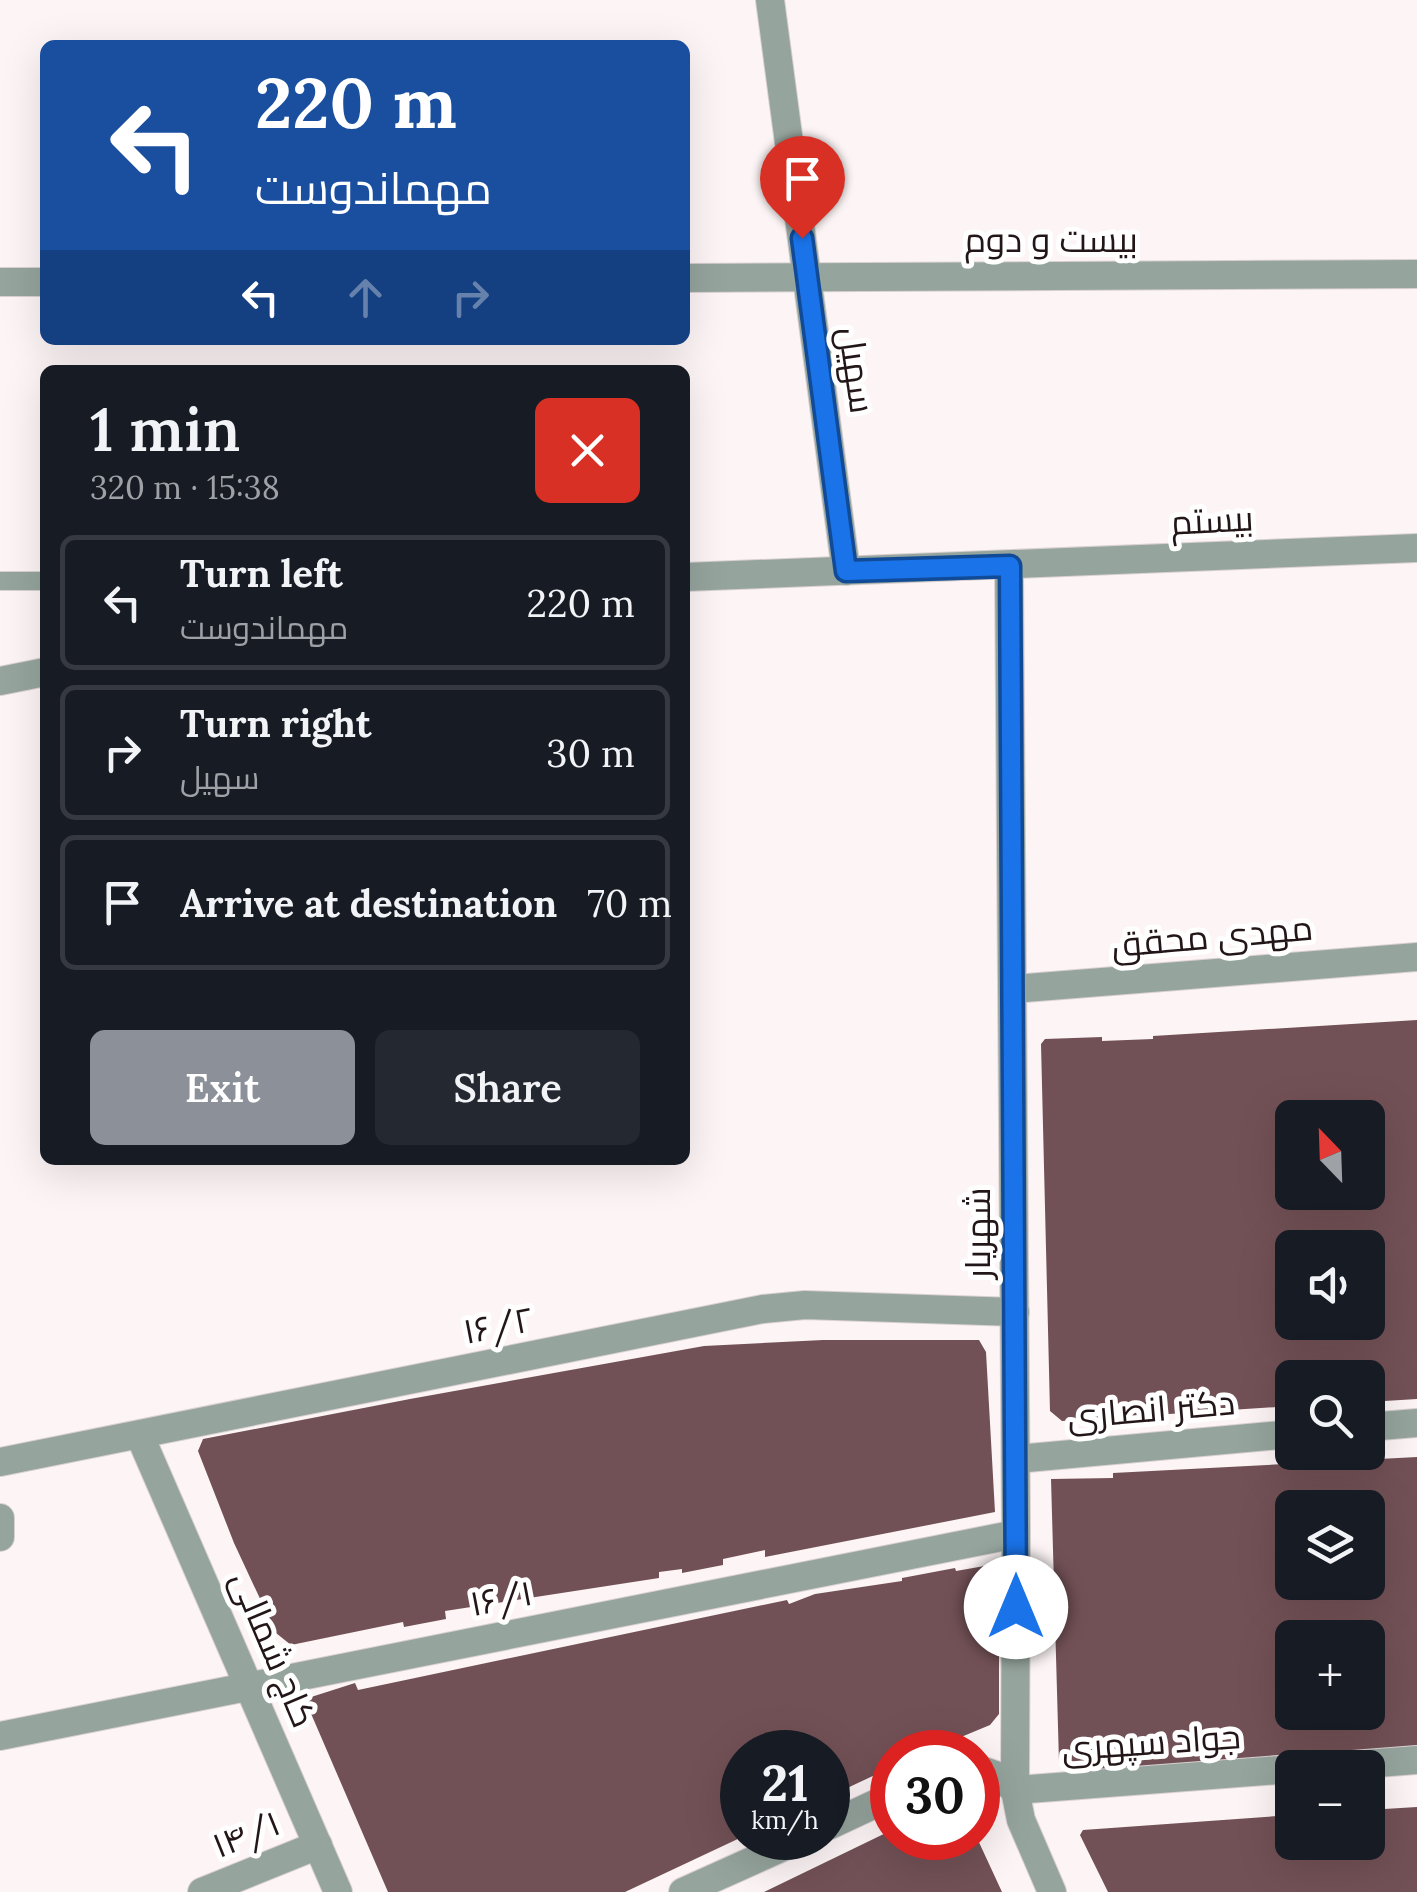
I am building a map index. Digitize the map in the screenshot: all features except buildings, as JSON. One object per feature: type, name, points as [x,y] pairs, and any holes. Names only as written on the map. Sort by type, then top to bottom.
[{"type":"street","name":"سهیل","points":[[770,0],[846,571]]},
{"type":"street","name":"بیست و دوم","points":[[690,278],[1417,274]]},
{"type":"street","points":[[0,282],[40,282]]},
{"type":"street","name":"بیستم","points":[[690,577],[1417,548]]},
{"type":"street","name":"شهریار","points":[[1010,566],[1016,1459],[1014,1790],[1021,1820],[1052,1892]]},
{"type":"street","points":[[0,681],[40,673]]},
{"type":"street","name":"مهدی محقق","points":[[1012,989],[1417,957]]},
{"type":"street","name":"۱۶/۲","points":[[0,1462],[762,1309],[805,1305],[1015,1312]]},
{"type":"street","points":[[1385,1425],[1417,1422]]},
{"type":"street","name":"کاج شمالی","points":[[140,1436],[338,1892]]},
{"type":"street","name":"دکتر انصاری","points":[[1016,1459],[1275,1436]]},
{"type":"street","points":[[0,1518],[0,1537]]},
{"type":"street","name":"۱۶/۱","points":[[0,1736],[1016,1534]]},
{"type":"street","points":[[1385,1762],[1417,1760]]},
{"type":"street","name":"جواد سپهری","points":[[1014,1790],[1275,1770]]},
{"type":"street","points":[[1000,1778],[1014,1790]]},
{"type":"street","name":"۱۴/۱","points":[[202,1892],[318,1845]]},
{"type":"street","points":[[683,1892],[754,1860]]},
{"type":"lane","points":[[0,581],[40,581]]},
{"type":"route","points":[[802,238],[846,571],[1010,566],[1016,1607]]}]
